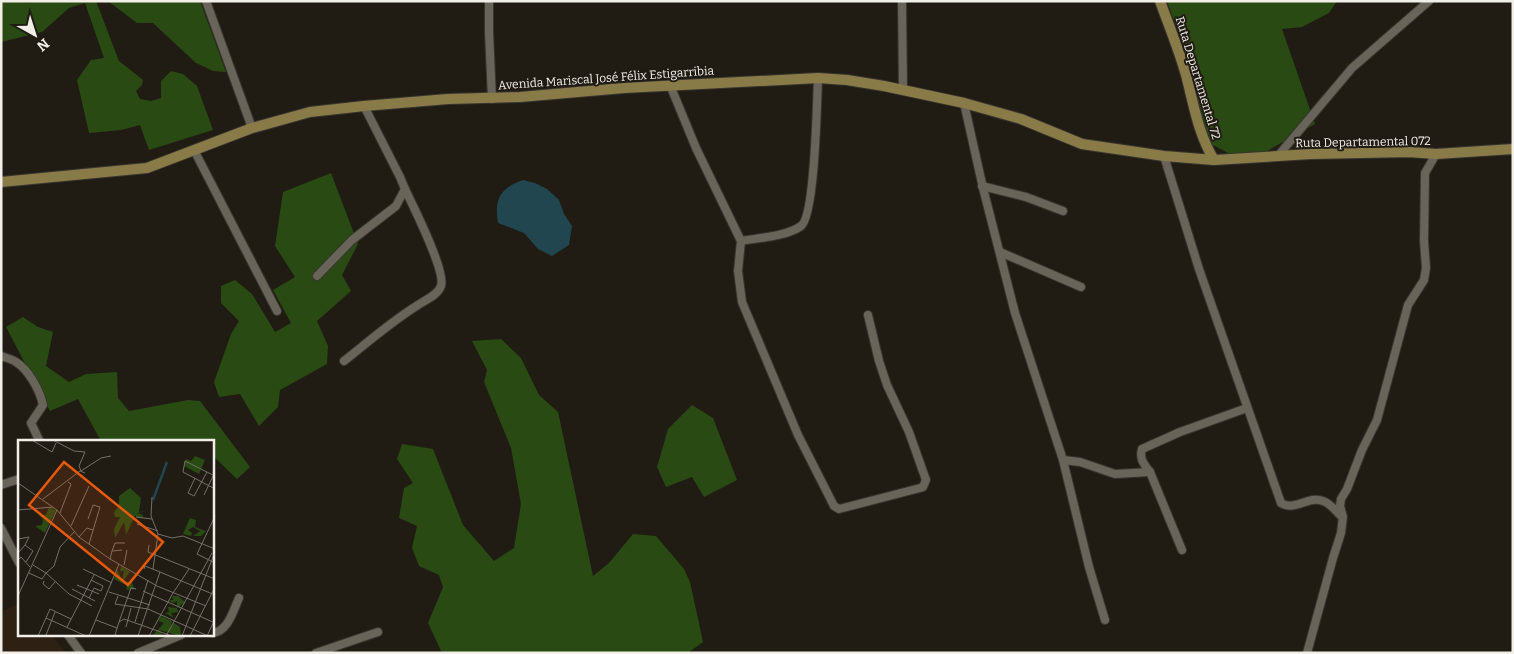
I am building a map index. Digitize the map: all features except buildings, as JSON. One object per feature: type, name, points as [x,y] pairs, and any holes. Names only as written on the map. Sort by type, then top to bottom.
[{"type":"main road","name":"Ruta Departamental 72","points":[[1160,1],[1186,74],[1204,143],[1214,160]]},
{"type":"main road","name":"Avenida Mariscal José Félix Estigarribia","points":[[1,182],[147,168],[252,128],[310,112],[448,99],[492,99],[670,86],[818,78],[847,80],[964,103],[1020,119],[1082,144],[1164,156],[1214,160]]},
{"type":"main road","name":"Ruta Departamental 072","points":[[1214,160],[1311,154],[1399,152],[1436,154],[1513,149]]},
{"type":"street","points":[[206,1],[252,128]]},
{"type":"street","points":[[489,1],[488,32],[492,99]]},
{"type":"street","points":[[902,1],[902,90]]},
{"type":"street","points":[[1277,157],[1352,68],[1429,1]]},
{"type":"street","points":[[741,241],[790,232],[805,223],[811,192],[817,130],[818,78]]},
{"type":"street","points":[[670,86],[696,148],[741,241],[738,271],[742,302],[798,435],[834,506],[840,509],[923,487],[926,480],[909,432],[887,385],[868,315]]},
{"type":"street","points":[[964,103],[982,186],[1015,313],[1063,460],[1089,567],[1105,620]]},
{"type":"street","points":[[344,361],[415,306],[438,292],[441,287],[441,277],[423,226],[364,106]]},
{"type":"street","points":[[194,150],[277,311]]},
{"type":"street","points":[[1307,653],[1341,534],[1343,518],[1340,499],[1347,489],[1362,450],[1377,420],[1408,305],[1424,280],[1426,268],[1424,242],[1425,173],[1436,154]]},
{"type":"street","points":[[1164,156],[1198,269],[1281,503],[1286,506],[1294,506],[1312,500],[1323,501],[1332,506],[1343,518]]},
{"type":"street","points":[[982,186],[1026,197],[1063,211]]},
{"type":"street","points":[[317,276],[352,240],[396,206],[405,189]]},
{"type":"street","points":[[1000,252],[1081,287]]},
{"type":"street","points":[[1,356],[16,362],[25,370],[42,399],[43,405],[31,423],[39,440]]},
{"type":"street","points":[[1182,550],[1150,472],[1142,462],[1140,455],[1142,449],[1180,432],[1247,408]]},
{"type":"street","points":[[1063,460],[1080,462],[1114,474],[1150,472]]},
{"type":"street","points":[[1,485],[18,478]]},
{"type":"street","points":[[1,528],[18,561]]},
{"type":"street","points":[[214,633],[226,625],[239,598]]},
{"type":"street","points":[[316,653],[378,632]]},
{"type":"street","points":[[69,636],[81,653]]},
{"type":"street","points":[[138,653],[179,636]]},
{"type":"shaded area","points":[[18,604],[18,636],[53,636],[66,653],[1,653],[1,612]]},
{"type":"green space","points":[[1,1],[96,1],[119,61],[143,80],[142,85],[136,91],[140,99],[151,101],[161,98],[161,81],[171,71],[183,74],[197,86],[213,130],[149,150],[140,125],[121,130],[89,133],[77,80],[91,60],[104,58],[85,3],[69,8],[42,32],[1,42]]},
{"type":"green space","points":[[108,1],[200,1],[226,72],[213,71],[196,63],[153,23],[137,23]]},
{"type":"green space","points":[[1167,1],[1337,1],[1329,13],[1302,27],[1282,29],[1315,124],[1260,155],[1230,154],[1209,143],[1200,116],[1182,44]]},
{"type":"green space","points":[[331,173],[358,244],[342,275],[351,291],[317,321],[328,346],[327,364],[280,390],[278,407],[259,426],[240,394],[219,397],[214,382],[231,334],[239,321],[221,303],[221,286],[235,280],[252,294],[275,332],[291,323],[273,290],[295,277],[275,246],[283,192]]},
{"type":"green space","points":[[23,317],[38,327],[53,332],[46,366],[69,382],[86,374],[117,372],[118,398],[129,411],[188,400],[200,401],[250,467],[237,479],[214,457],[214,440],[100,440],[78,399],[50,411],[6,327]]},
{"type":"green space","points":[[501,339],[521,358],[539,395],[558,412],[593,576],[609,563],[633,534],[656,536],[684,569],[690,582],[703,642],[688,653],[442,653],[428,623],[443,587],[439,575],[419,566],[412,548],[417,526],[399,518],[404,488],[413,483],[397,459],[402,444],[433,449],[463,525],[494,561],[514,548],[521,504],[511,448],[484,382],[487,370],[472,341]]},
{"type":"green space","points":[[692,405],[713,418],[737,480],[704,497],[692,477],[666,487],[657,467],[668,429]]},
{"type":"water","points":[[523,180],[547,189],[559,200],[564,214],[572,226],[569,245],[552,256],[538,249],[524,233],[498,223],[497,207],[500,196],[509,187]]}]
